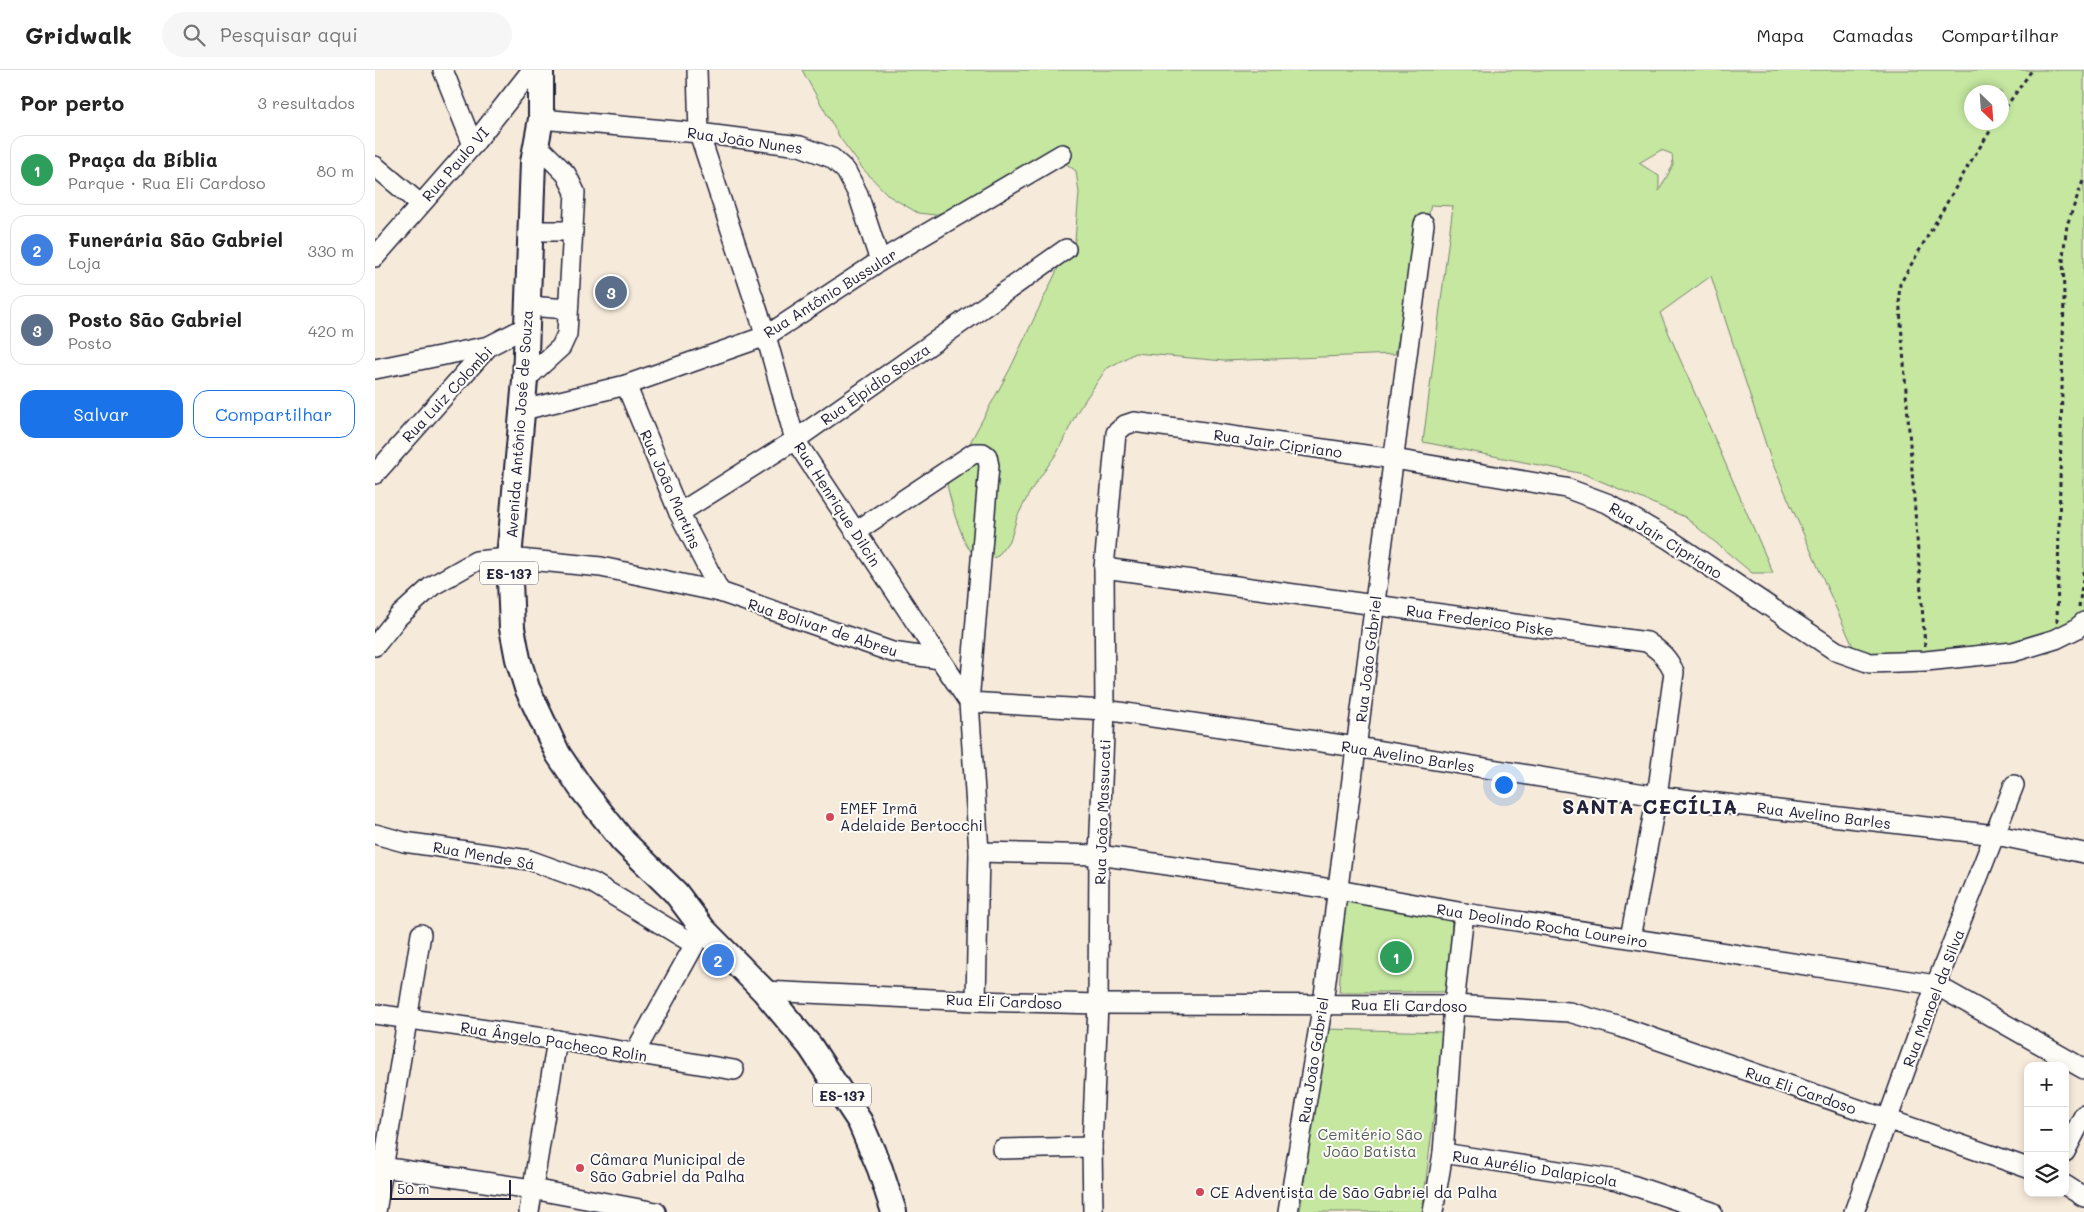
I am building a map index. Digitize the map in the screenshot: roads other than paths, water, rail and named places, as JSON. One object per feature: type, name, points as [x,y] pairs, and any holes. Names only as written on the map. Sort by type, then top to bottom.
[{"type":"main road","name":"Avenida Antônio José de Souza","points":[[541,70],[541,119],[533,162],[525,380],[509,558],[512,628],[518,658],[527,688],[557,754],[581,788],[623,842],[676,893],[699,937],[764,992]]},
{"type":"main road","name":"ES-137","points":[[764,992],[810,1046],[861,1122],[880,1169],[894,1212]]},
{"type":"street","points":[[443,70],[473,145]]},
{"type":"street","name":"Rua Paulo VI","points":[[375,257],[473,145],[532,70]]},
{"type":"street","name":"Rua Henrique Dilcin","points":[[697,70],[699,133],[766,336],[795,440],[940,659]]},
{"type":"street","name":"Rua João Nunes","points":[[541,119],[699,133],[800,146],[832,158],[846,171],[858,194],[880,261]]},
{"type":"street","points":[[525,380],[565,341],[575,192],[566,174],[536,144]]},
{"type":"street","name":"Rua Antônio Bussular","points":[[523,410],[626,385],[766,336],[880,261],[1062,154]]},
{"type":"street","points":[[375,166],[420,204]]},
{"type":"street","name":"Rua João Gabriel","points":[[1288,1212],[1323,1003],[1425,224]]},
{"type":"street","points":[[531,231],[573,231]]},
{"type":"street","name":"Rua Elpídio Souza","points":[[679,513],[795,440],[1066,249]]},
{"type":"street","points":[[528,316],[568,309]]},
{"type":"street","name":"Rua Luiz Colombi","points":[[375,474],[489,346],[528,316]]},
{"type":"street","points":[[375,370],[489,346]]},
{"type":"street","name":"Rua João Martins","points":[[626,385],[679,513],[720,592]]},
{"type":"street","name":"Rua Jair Cipriano","points":[[1134,422],[1394,459],[1566,488],[1609,504],[1671,540],[1836,651],[1870,662],[1926,662],[2013,652],[2056,639],[2080,626]]},
{"type":"street","name":"Rua João Massucati","points":[[1093,1212],[1092,1147],[1098,1004],[1099,855],[1105,710],[1104,568],[1116,433],[1125,424],[1134,422]]},
{"type":"street","points":[[855,532],[974,453],[983,453],[987,456],[989,466],[969,702],[979,852],[976,1001]]},
{"type":"street","points":[[375,646],[398,617],[432,586],[477,561],[509,558]]},
{"type":"street","name":"Rua Bolivar de Abreu","points":[[509,558],[601,567],[720,592],[892,652],[940,659]]},
{"type":"street","name":"Rua Frederico Piske","points":[[1104,568],[1647,642],[1663,654],[1674,672],[1657,796]]},
{"type":"street","points":[[940,659],[969,702]]},
{"type":"street","name":"Rua Avelino Barles","points":[[969,702],[1105,710],[1356,747],[1657,796],[1996,835],[2084,853]]},
{"type":"street","name":"Rua Manoel da Silva","points":[[1854,1212],[1936,985],[2015,785]]},
{"type":"street","points":[[1630,938],[1657,796]]},
{"type":"street","name":"Rua Mende Sá","points":[[375,834],[404,842],[529,860],[593,883],[699,937]]},
{"type":"street","name":"Rua Deolindo Rocha Loureiro","points":[[979,852],[1099,855],[1338,890],[1463,913],[1936,985],[2084,1069]]},
{"type":"street","points":[[1433,1212],[1443,1153],[1463,913]]},
{"type":"street","points":[[376,1212],[379,1166],[421,934]]},
{"type":"street","points":[[634,1054],[699,937]]},
{"type":"street","name":"Rua Eli Cardoso","points":[[764,992],[1098,1004],[1323,1003],[1454,1005],[1569,1012],[1630,1030],[2024,1167]]},
{"type":"street","name":"Rua Ângelo Pacheco Rolin","points":[[375,1014],[557,1040],[734,1070]]},
{"type":"street","points":[[529,1212],[557,1040]]},
{"type":"street","points":[[2069,1144],[2084,1114]]},
{"type":"street","points":[[1002,1149],[1092,1147]]},
{"type":"street","name":"Rua Aurélio Dalapicola","points":[[1443,1153],[1617,1180],[1713,1212]]},
{"type":"street","points":[[379,1166],[533,1189],[656,1212]]},
{"type":"street","points":[[2069,1188],[2084,1197]]},
{"type":"place","name":"Posto São Gabriel","points":[[611,292]]},
{"type":"place","name":"EMEF Irmã Adelaide Bertocchi","points":[[830,817]]},
{"type":"place","name":"Praça da Bíblia","points":[[1396,957]]},
{"type":"place","name":"Funerária São Gabriel","points":[[718,960]]},
{"type":"place","name":"Câmara Municipal de São Gabriel da Palha","points":[[580,1168]]},
{"type":"place","name":"CE Adventista de São Gabriel da Palha","points":[[1200,1192]]},
{"type":"district","name":"SANTA CECÍLIA","points":[[1650,806]]},
{"type":"park label","name":"Cemitério São João Batista","points":[[1370,1142]]}]
